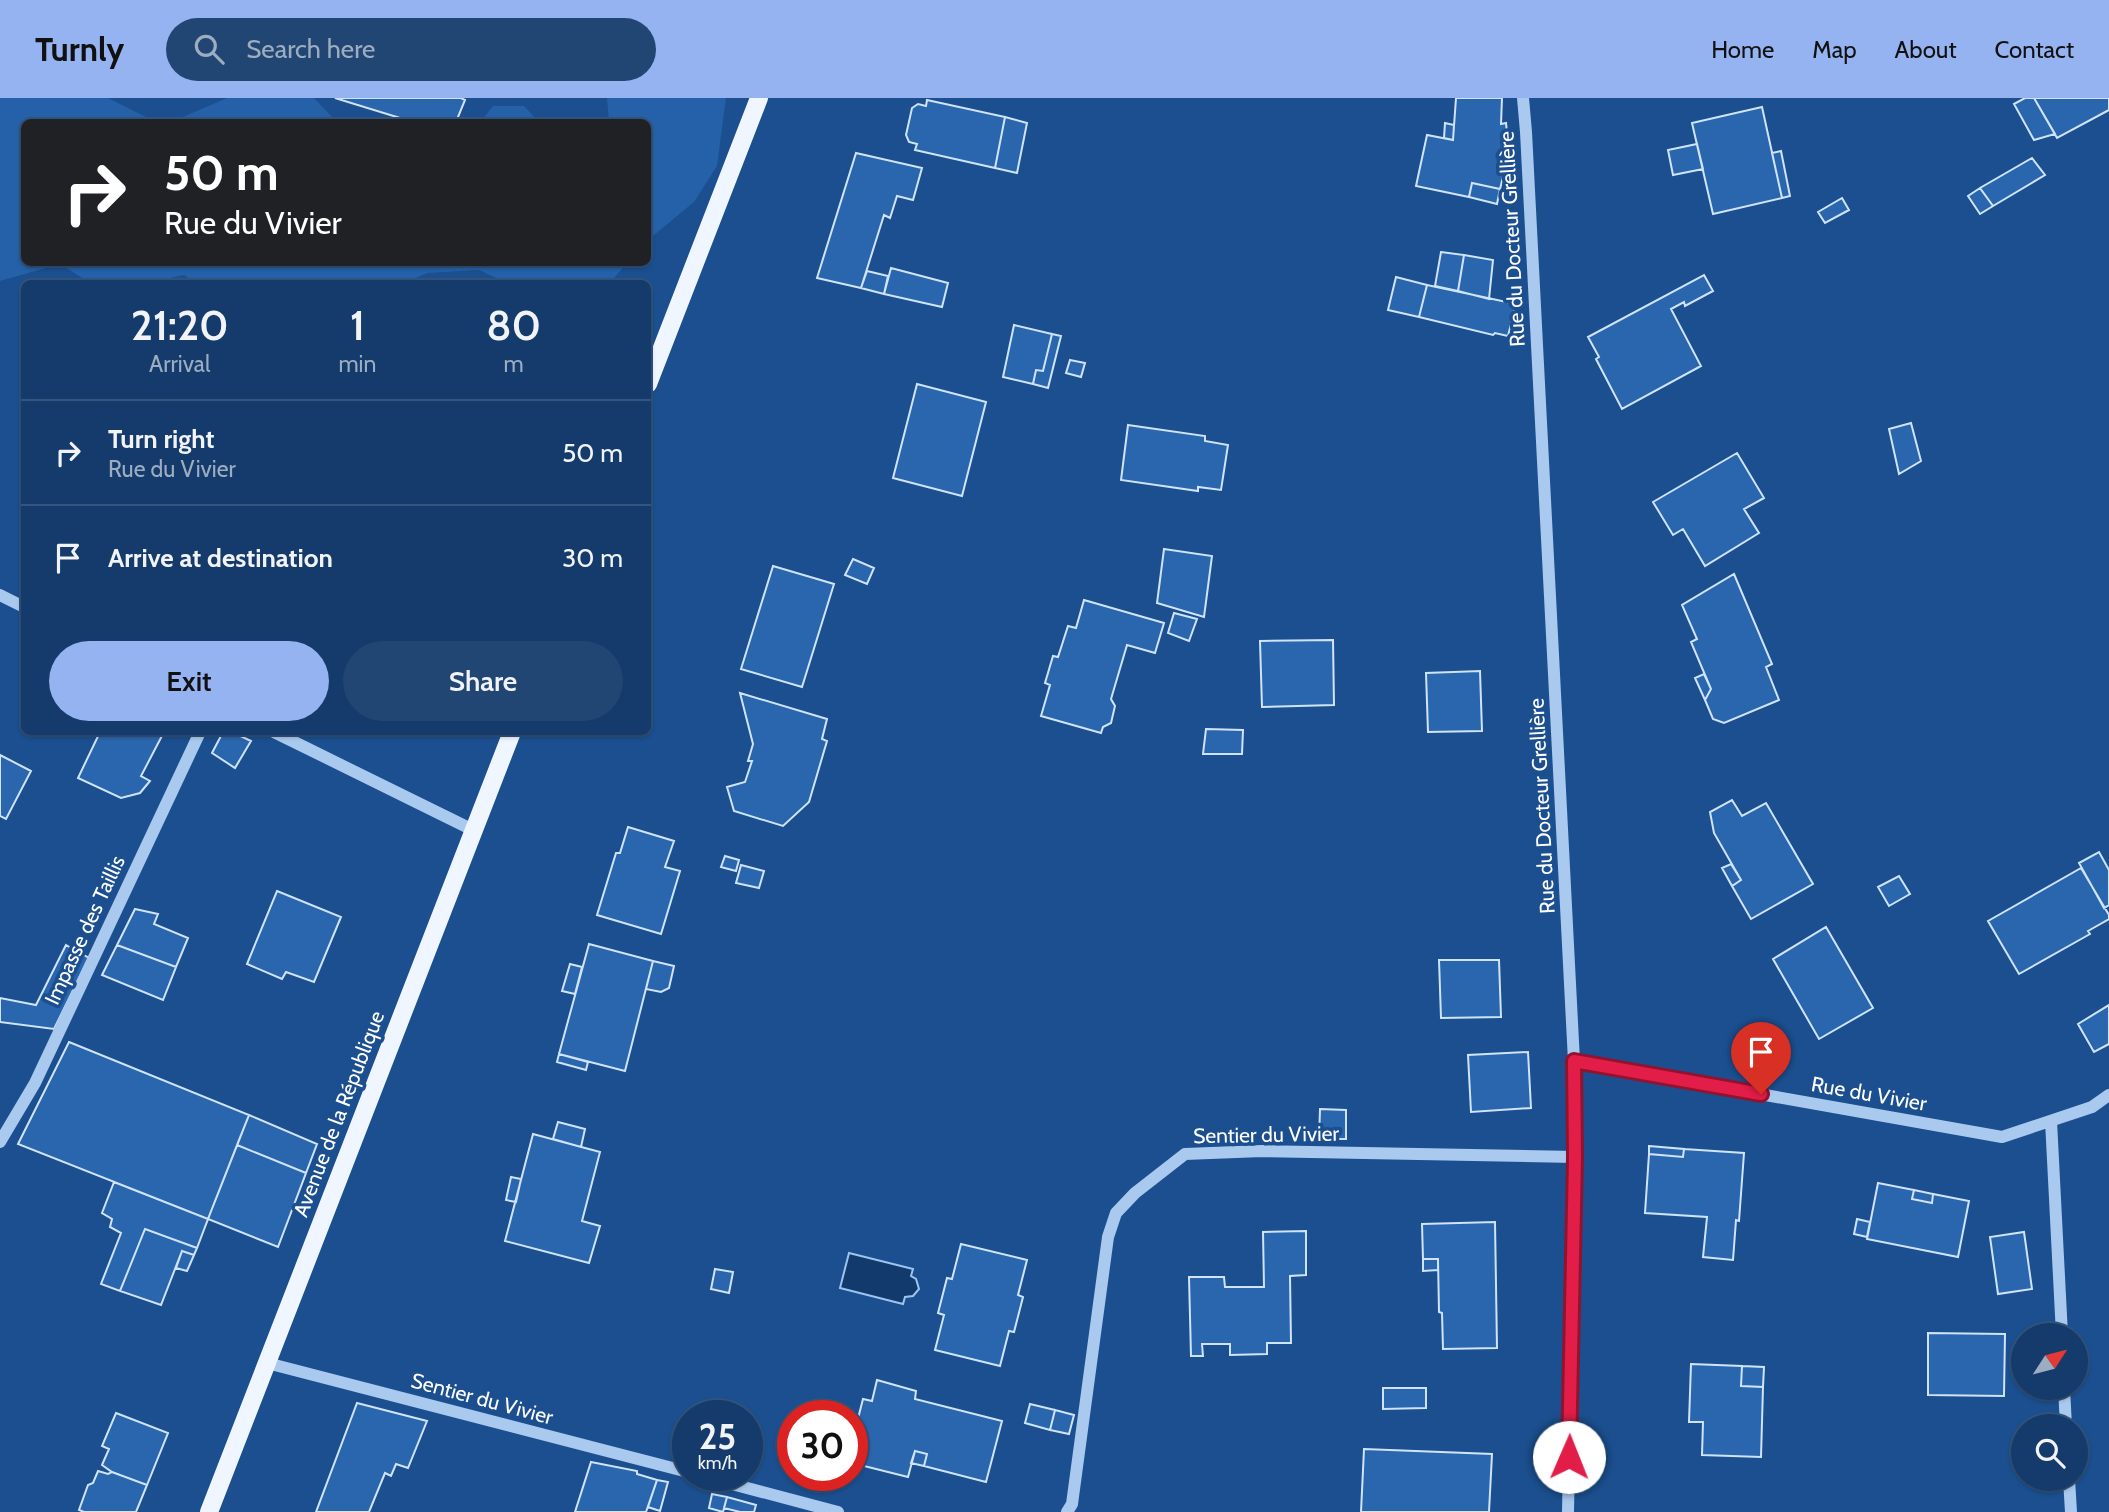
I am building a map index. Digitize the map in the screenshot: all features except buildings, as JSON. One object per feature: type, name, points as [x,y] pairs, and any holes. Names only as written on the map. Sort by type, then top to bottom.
[{"type":"main road","points":[[651,376],[759,98]]},
{"type":"main road","name":"Avenue de la République","points":[[209,1512],[511,735]]},
{"type":"street","name":"Rue du Docteur Grellière","points":[[1523,98],[1527,132],[1574,1061],[1575,1157],[1568,1512]]},
{"type":"street","points":[[0,595],[21,606]]},
{"type":"street","name":"Impasse des Taillis","points":[[0,1142],[34,1083],[199,735]]},
{"type":"street","points":[[280,735],[473,830]]},
{"type":"street","name":"Rue du Vivier","points":[[1574,1061],[2002,1137],[2092,1107],[2109,1096]]},
{"type":"street","points":[[2051,1121],[2061,1323]]},
{"type":"street","name":"Sentier du Vivier","points":[[1067,1512],[1072,1504],[1108,1237],[1116,1213],[1135,1193],[1185,1154],[1262,1151],[1575,1157]]},
{"type":"street","name":"Sentier du Vivier","points":[[267,1363],[672,1468]]},
{"type":"street","points":[[758,1491],[838,1512]]},
{"type":"street","points":[[2070,1491],[2071,1512]]},
{"type":"shaded area","points":[[0,98],[108,98],[150,119],[21,119],[21,266],[53,266],[0,281]]},
{"type":"shaded area","points":[[227,98],[314,98],[334,119],[178,119]]},
{"type":"shaded area","points":[[607,98],[726,98],[717,166],[694,202],[651,238],[651,119],[609,119]]},
{"type":"shaded area","points":[[493,106],[524,106],[536,119],[482,119]]},
{"type":"shaded area","points":[[63,266],[624,266],[612,280],[501,280],[479,270],[427,273],[412,280],[191,280],[184,275],[162,280],[85,280]]},
{"type":"shaded area","points":[[849,1253],[913,1269],[911,1276],[916,1279],[919,1289],[913,1296],[905,1297],[903,1304],[840,1288]]},
{"type":"route","points":[[1569,1457],[1575,1157],[1574,1061],[1761,1094]]}]
